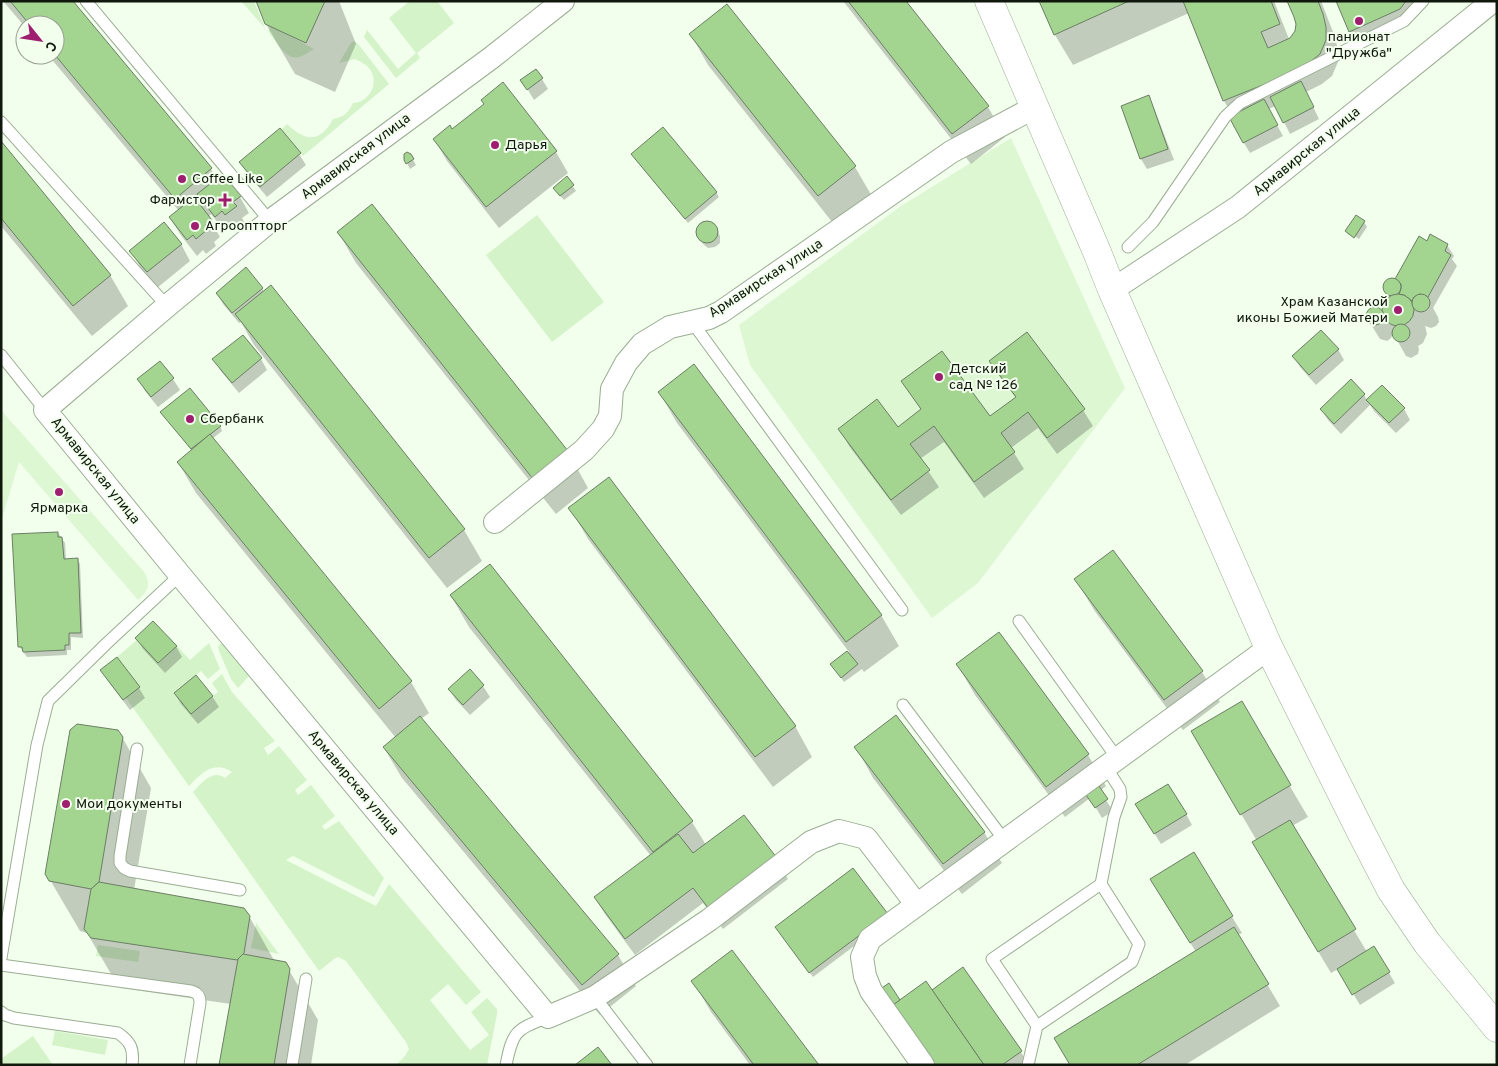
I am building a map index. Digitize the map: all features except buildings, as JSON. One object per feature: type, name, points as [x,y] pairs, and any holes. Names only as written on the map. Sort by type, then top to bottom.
[{"type":"main road","points":[[989,1],[1268,648],[1391,890],[1427,943],[1497,1028]]},
{"type":"street","name":"Армавирская улица","points":[[548,1017],[45,410],[270,221],[491,58],[564,1]]},
{"type":"street","name":"Армавирская улица","points":[[1112,290],[1238,207],[1493,1]]},
{"type":"street","name":"Армавирская улица","points":[[495,522],[584,450],[603,429],[610,416],[612,389],[626,363],[642,344],[670,326],[709,318],[721,312],[951,152],[1036,107]]},
{"type":"street","points":[[923,1065],[871,992],[865,976],[862,957],[870,939],[1268,648]]},
{"type":"street","points":[[548,1017],[595,997],[709,920],[811,842],[839,831],[866,838],[917,905]]},
{"type":"lane","points":[[86,1],[270,221]]},
{"type":"lane","points":[[1128,247],[1153,222],[1225,117],[1240,103],[1404,21],[1422,1]]},
{"type":"lane","points":[[1,122],[167,306]]},
{"type":"lane","points":[[692,322],[902,610]]},
{"type":"lane","points":[[1,355],[45,410]]},
{"type":"lane","points":[[1,958],[37,745],[48,701],[180,575]]},
{"type":"lane","points":[[1019,621],[1112,762],[1122,797],[1114,817],[1101,884],[1139,944],[1132,962],[1036,1026],[1028,1065]]},
{"type":"lane","points":[[903,705],[1005,840]]},
{"type":"lane","points":[[137,749],[120,864],[130,871],[240,890]]},
{"type":"lane","points":[[1036,1026],[992,959],[1101,884]]},
{"type":"lane","points":[[1,966],[182,989],[196,993],[200,996],[200,1003],[190,1065]]},
{"type":"lane","points":[[292,1065],[306,980]]},
{"type":"lane","points":[[595,997],[647,1065]]},
{"type":"lane","points":[[1,1012],[14,1018],[118,1033],[131,1046],[132,1065]]},
{"type":"lane","points":[[506,1065],[510,1044],[515,1036],[522,1028],[548,1017]]},
{"type":"shaded area","points":[[241,1],[254,1],[265,28]]},
{"type":"shaded area","points":[[410,1],[437,1],[454,23],[417,53],[420,58],[396,78],[364,37],[367,30],[398,69],[416,53],[389,18]]},
{"type":"shaded area","points":[[271,26],[314,49],[299,57],[290,56],[281,49],[268,31]]},
{"type":"shaded area","points":[[354,41],[389,84],[303,156],[281,130],[287,124],[306,137],[318,136],[328,127],[333,119],[345,114],[353,103],[363,100],[371,92],[374,82],[368,67],[355,59],[339,63]]},
{"type":"shaded area","name":"Детский сад № 126","points":[[1011,138],[1125,388],[978,583],[932,618],[750,365],[739,325],[901,206]]},
{"type":"shaded area","points":[[537,215],[604,302],[552,342],[486,255]]},
{"type":"shaded area","name":"Ярмарка","points":[[1,410],[145,573],[148,587],[138,600],[19,462],[1,522]]},
{"type":"shaded area","points":[[137,640],[158,663],[177,646],[190,660],[209,643],[220,669],[208,679],[201,671],[174,694],[191,714],[218,692],[212,683],[222,674],[232,692],[275,741],[264,748],[268,755],[279,746],[307,780],[295,790],[298,795],[311,785],[335,816],[322,826],[325,830],[339,821],[384,878],[374,897],[293,856],[286,860],[376,906],[389,884],[481,992],[466,1005],[448,984],[430,1000],[470,1050],[489,1035],[471,1012],[487,998],[497,1009],[487,1065],[396,1065],[409,1049],[406,1042],[346,961],[338,957],[319,971],[193,792],[208,778],[216,775],[225,778],[232,772],[219,767],[213,768],[203,773],[189,786],[126,698],[117,657]]},
{"type":"shaded area","points":[[220,644],[224,644],[250,675],[238,688],[231,679],[219,651],[218,647]]},
{"type":"shaded area","points":[[256,923],[279,954],[251,948]]},
{"type":"shaded area","points":[[98,945],[140,951],[138,962],[96,956]]},
{"type":"shaded area","points":[[55,1031],[108,1040],[105,1055],[52,1045]]},
{"type":"shaded area","points":[[33,1036],[53,1065],[1,1065],[1,1059]]},
{"type":"place","name":"панионат \"Дружба\"","points":[[1359,21]]},
{"type":"place","name":"Дарья","points":[[495,145]]},
{"type":"place","name":"Coffee Like","points":[[182,179]]},
{"type":"place","name":"Фармстор","points":[[225,200]]},
{"type":"place","name":"Агрооптторг","points":[[195,226]]},
{"type":"place","name":"Храм Казанской иконы Божией Матери","points":[[1398,310]]},
{"type":"place","name":"Детский сад № 126","points":[[939,377]]},
{"type":"place","name":"Сбербанк","points":[[190,419]]},
{"type":"place","name":"Ярмарка","points":[[59,492]]},
{"type":"place","name":"Мои документы","points":[[66,804]]}]
